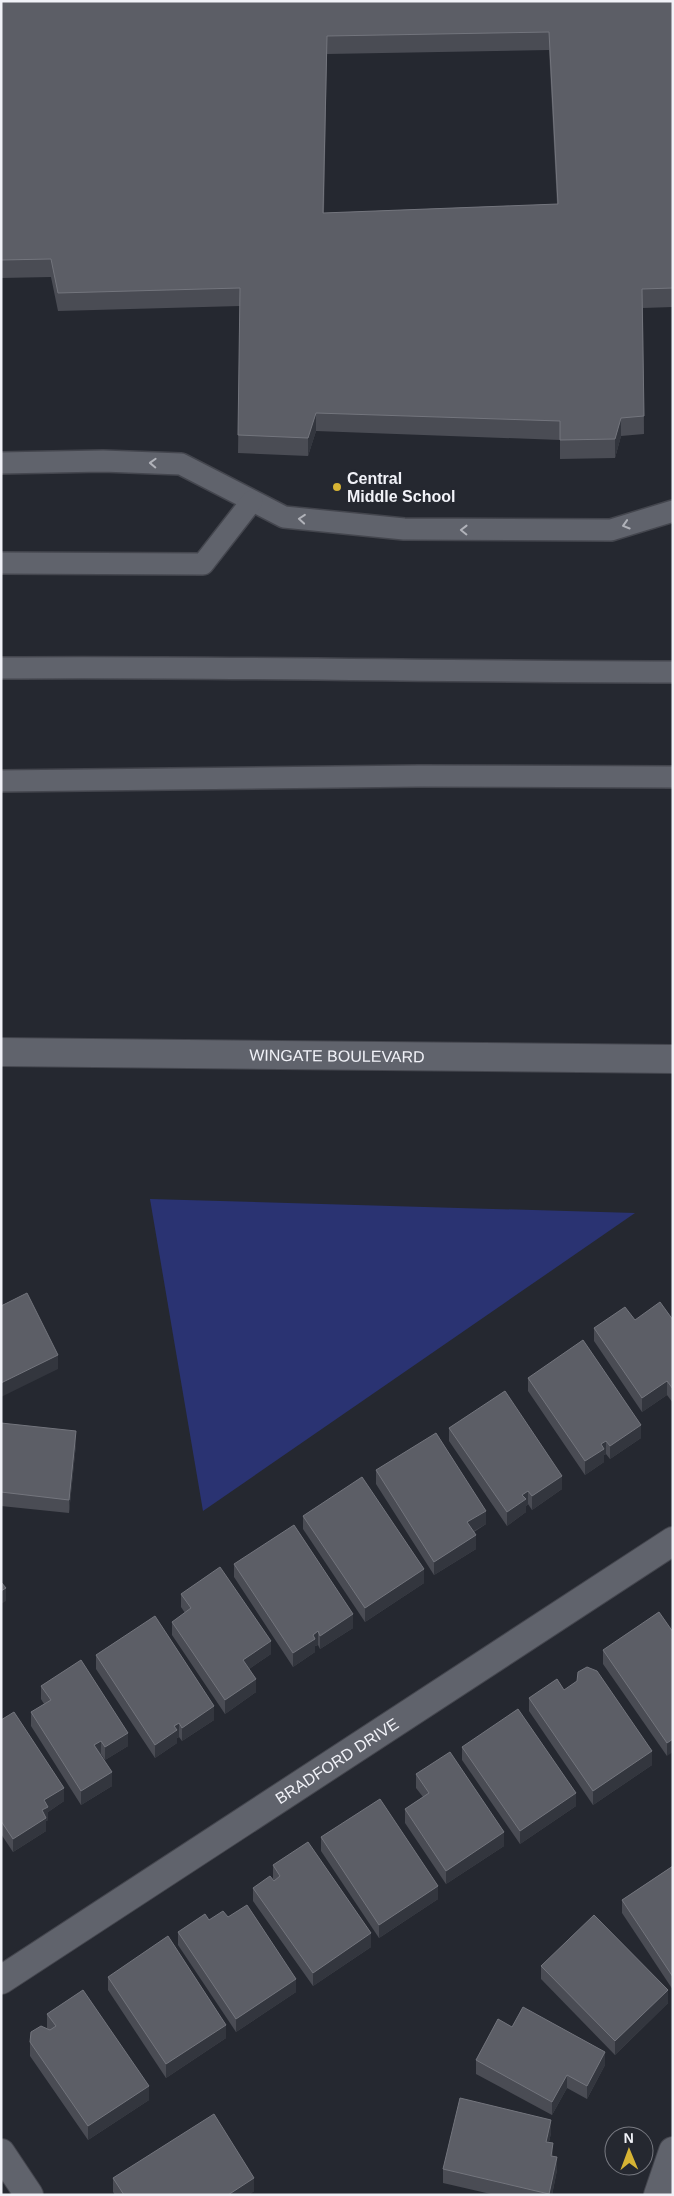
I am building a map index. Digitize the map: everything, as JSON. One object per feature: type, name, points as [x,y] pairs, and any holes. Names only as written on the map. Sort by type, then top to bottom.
[{"type":"street","name":"WINGATE BOULEVARD","points":[[1,1052],[673,1059]]},
{"type":"street","name":"BRADFORD DRIVE","points":[[1,1980],[673,1540]]},
{"type":"street","points":[[658,2195],[673,2151]]},
{"type":"street","points":[[1,2153],[28,2195]]},
{"type":"lane","points":[[1,463],[103,461],[180,464],[284,517],[413,529],[611,530],[673,511]]},
{"type":"lane","points":[[1,563],[204,564],[252,501]]},
{"type":"lane","points":[[1,668],[124,667],[506,672],[673,672]]},
{"type":"lane","points":[[1,781],[419,776],[673,776]]},
{"type":"water","points":[[150,1199],[635,1213],[203,1511]]},
{"type":"building","points":[[1,1],[673,1],[673,288],[642,289],[644,416],[621,418],[615,439],[560,440],[560,421],[316,413],[308,438],[238,435],[240,288],[58,293],[51,259],[1,260]],"holes":[[[549,32],[558,204],[323,213],[327,36]]]},
{"type":"building","points":[[27,1293],[58,1355],[1,1383],[1,1306]]},
{"type":"building","points":[[660,1302],[673,1320],[673,1389],[667,1381],[642,1398],[594,1328],[625,1307],[635,1320]]},
{"type":"building","points":[[583,1340],[641,1425],[610,1446],[606,1441],[601,1444],[604,1449],[585,1461],[528,1378]]},
{"type":"building","points":[[505,1391],[562,1476],[532,1496],[528,1491],[522,1495],[526,1499],[507,1512],[449,1428]]},
{"type":"building","points":[[1,1423],[76,1431],[69,1500],[1,1492]]},
{"type":"building","points":[[436,1433],[486,1511],[467,1522],[476,1535],[434,1562],[376,1470]]},
{"type":"building","points":[[362,1477],[424,1569],[365,1608],[303,1516]]},
{"type":"building","points":[[294,1525],[353,1614],[320,1636],[318,1631],[313,1635],[315,1639],[293,1653],[234,1564]]},
{"type":"building","points":[[220,1567],[271,1641],[243,1660],[256,1679],[225,1700],[172,1622],[191,1608],[181,1594]]},
{"type":"building","points":[[1,1582],[6,1588],[1,1591]]},
{"type":"building","points":[[659,1612],[673,1632],[673,1739],[667,1743],[603,1650]]},
{"type":"building","points":[[155,1616],[214,1706],[182,1728],[179,1723],[174,1726],[177,1730],[155,1745],[96,1655]]},
{"type":"building","points":[[81,1660],[128,1733],[105,1747],[101,1741],[94,1745],[112,1772],[81,1791],[31,1712],[51,1700],[41,1686]]},
{"type":"building","points":[[587,1667],[597,1671],[652,1751],[593,1791],[529,1698],[557,1679],[564,1690],[577,1681],[578,1672]]},
{"type":"building","points":[[518,1709],[576,1793],[520,1831],[462,1747]]},
{"type":"building","points":[[14,1712],[64,1788],[44,1800],[48,1807],[42,1810],[46,1818],[13,1839],[1,1821],[1,1720]]},
{"type":"building","points":[[450,1752],[504,1832],[446,1871],[405,1809],[429,1793],[416,1774]]},
{"type":"building","points":[[380,1799],[438,1886],[379,1925],[321,1837]]},
{"type":"building","points":[[308,1842],[371,1933],[313,1973],[253,1888],[270,1876],[274,1881],[280,1876],[273,1865]]},
{"type":"building","points":[[673,1866],[673,1977],[622,1900]]},
{"type":"building","points":[[247,1905],[296,1979],[236,2019],[178,1932],[205,1914],[209,1920],[223,1911],[228,1917]]},
{"type":"building","points":[[594,1915],[668,1990],[615,2041],[541,1966]]},
{"type":"building","points":[[168,1936],[226,2025],[166,2064],[108,1977]]},
{"type":"building","points":[[83,1990],[149,2086],[88,2126],[30,2042],[31,2032],[41,2026],[50,2030],[56,2026],[47,2014]]},
{"type":"building","points":[[523,2007],[605,2052],[587,2086],[567,2075],[552,2102],[476,2060],[498,2019],[512,2027]]},
{"type":"building","points":[[460,2098],[551,2120],[546,2142],[553,2143],[551,2156],[557,2157],[549,2194],[443,2169]]},
{"type":"building","points":[[214,2114],[254,2178],[228,2195],[124,2195],[113,2178]]},
{"type":"place","name":"Central Middle School","points":[[337,487]]}]
